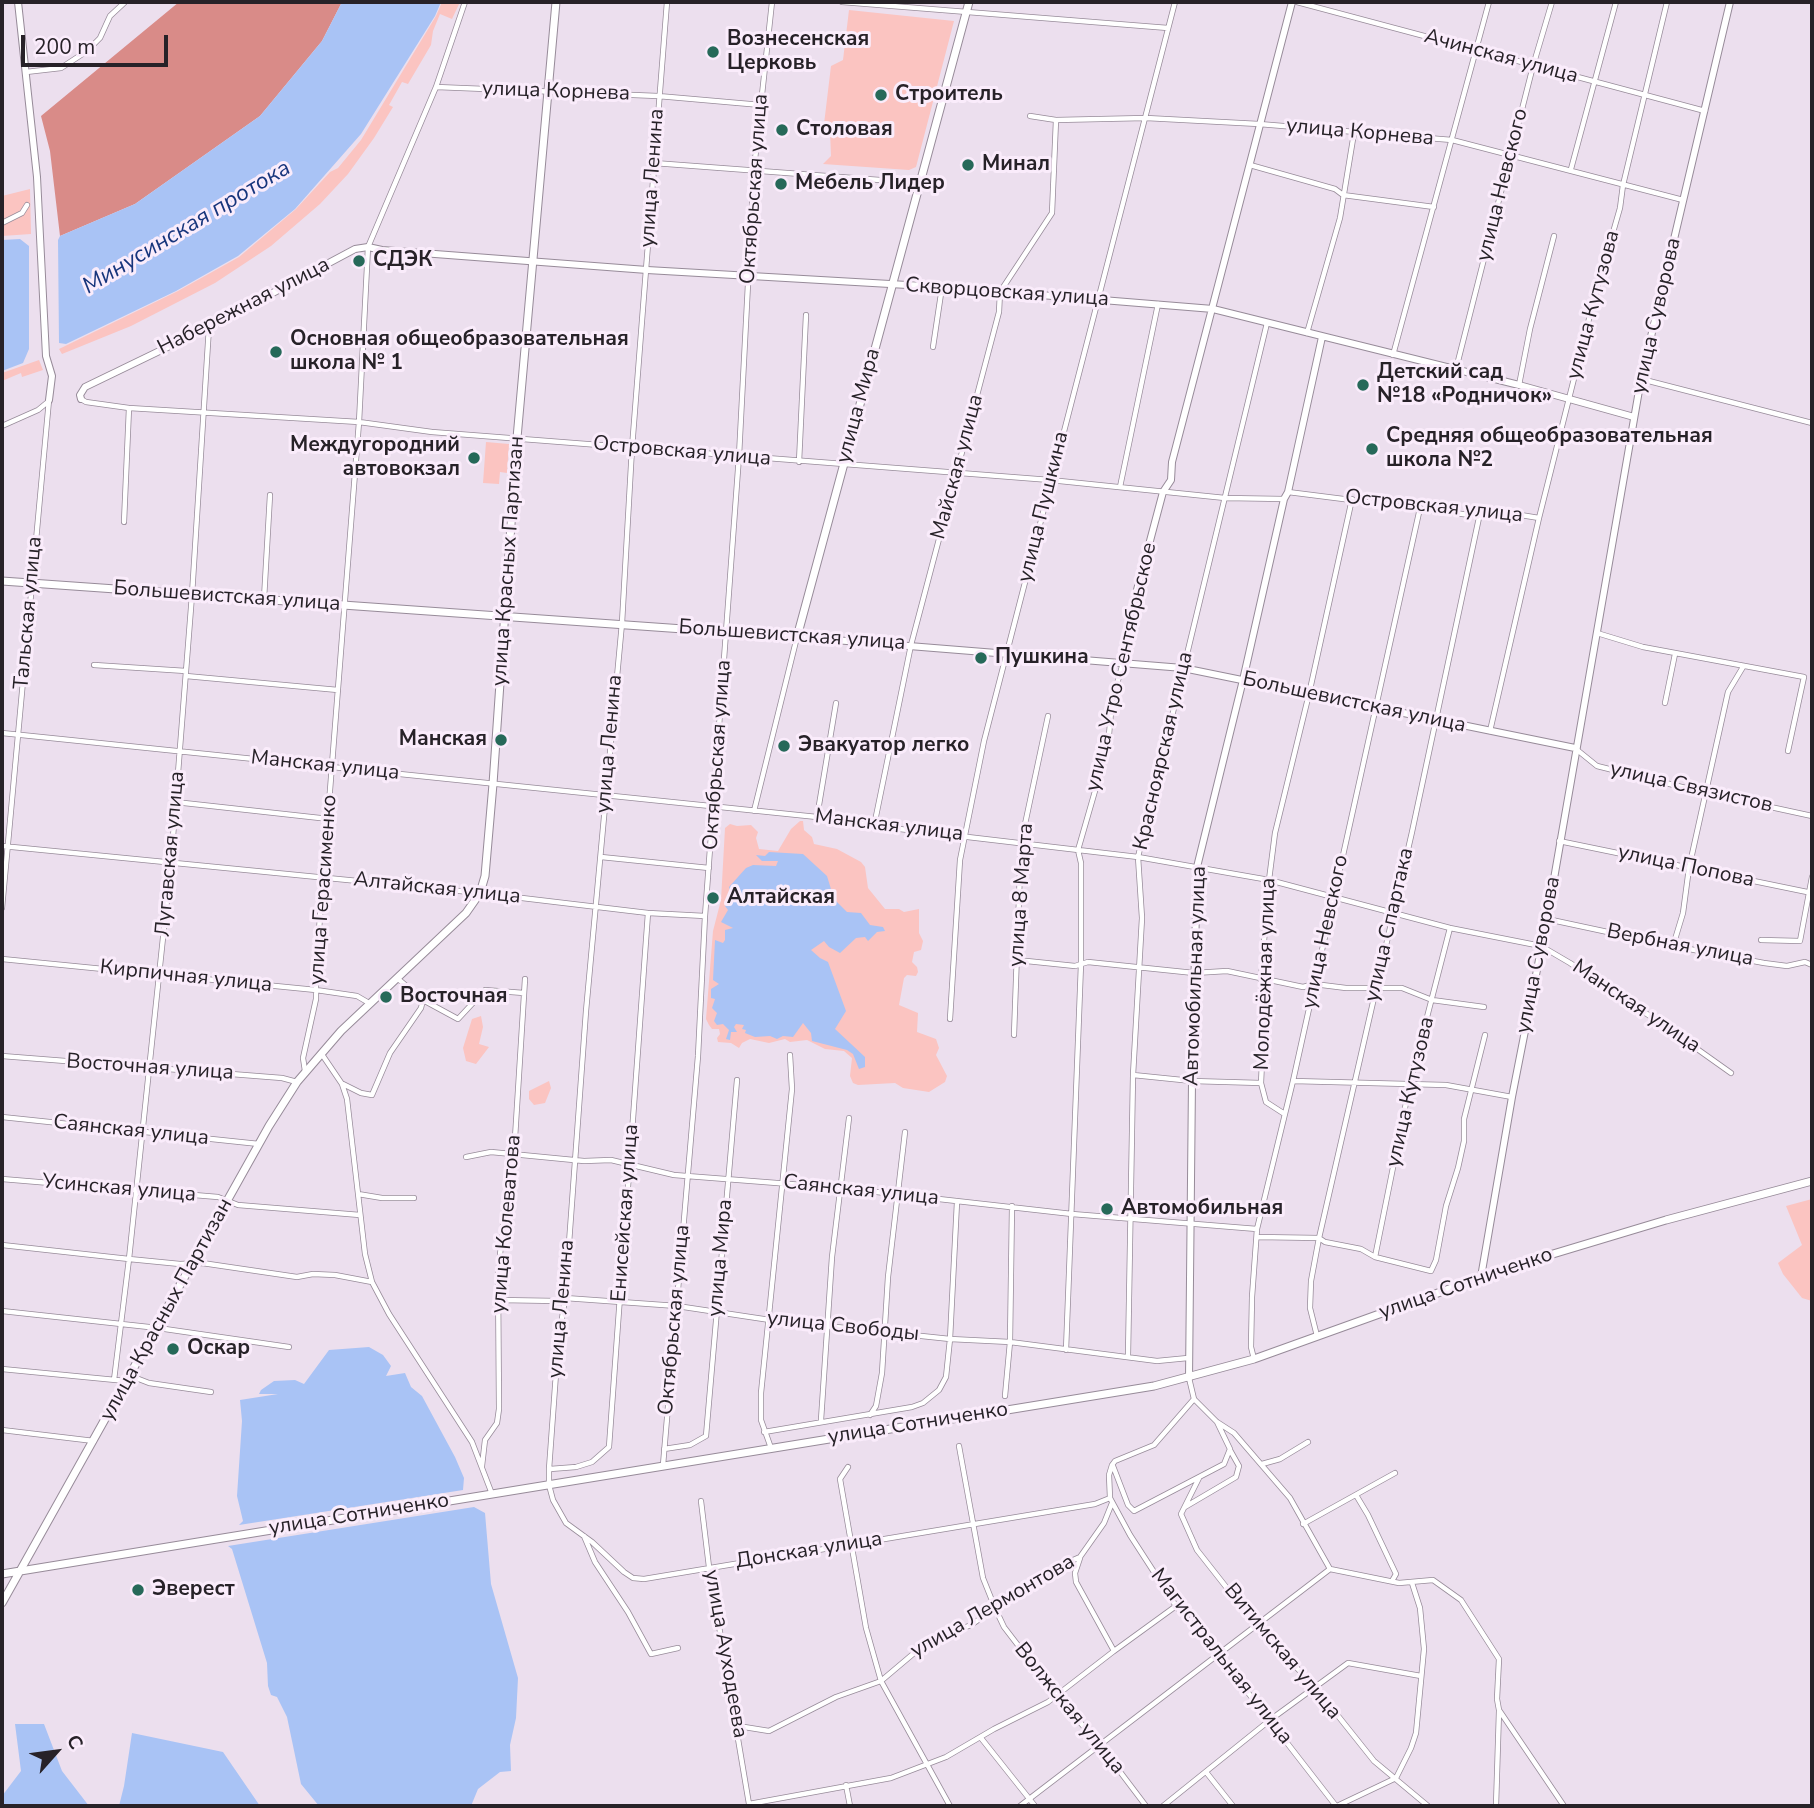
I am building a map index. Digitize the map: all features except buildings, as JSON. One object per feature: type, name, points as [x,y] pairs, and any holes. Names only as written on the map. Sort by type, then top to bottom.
[{"type":"main road","name":"улица Красных Партизан","points":[[2,1602],[297,1082],[320,1053],[369,1003],[466,913],[480,893],[485,876],[494,784],[517,438],[556,2]]},
{"type":"main road","name":"улица Мира","points":[[797,636],[969,2]]},
{"type":"main road","name":"Большевистская улица","points":[[2,581],[797,636]]},
{"type":"main road","name":"улица Сотниченко","points":[[2,1574],[1088,1397],[1189,1378],[1254,1359],[1480,1277],[1590,1242],[1812,1181]]},
{"type":"street","points":[[2,426],[38,410],[50,400],[52,376],[46,356],[41,227],[18,2]]},
{"type":"street","points":[[26,72],[61,68],[87,51],[100,38],[110,16],[125,2]]},
{"type":"street","points":[[368,247],[436,87],[465,2]]},
{"type":"street","name":"улица Ленина","points":[[549,1485],[586,1011],[622,623],[632,448],[667,2]]},
{"type":"street","name":"Октябрьская улица","points":[[663,1465],[698,1056],[705,916],[727,632],[754,169],[772,2]]},
{"type":"street","points":[[842,2],[1168,28]]},
{"type":"street","name":"улица Пушкина","points":[[950,1019],[960,860],[984,741],[1175,2]]},
{"type":"street","name":"Ачинская улица","points":[[1295,2],[1706,111]]},
{"type":"street","name":"улица Утро Сентябрьское","points":[[1066,1350],[1081,964],[1081,863],[1078,849],[1108,747],[1112,701],[1123,662],[1130,616],[1163,492],[1171,480],[1172,462],[1259,124],[1295,2]]},
{"type":"street","points":[[1393,355],[1489,2]]},
{"type":"street","name":"улица Невского","points":[[1456,369],[1533,66],[1552,2]]},
{"type":"street","points":[[1571,169],[1616,2]]},
{"type":"street","name":"улица Кутузова","points":[[1490,731],[1538,518],[1620,208],[1623,185],[1667,2]]},
{"type":"street","name":"улица Суворова","points":[[1480,1277],[1547,919],[1641,380],[1730,2]]},
{"type":"street","name":"улица Корнева","points":[[436,87],[658,96],[761,105]]},
{"type":"street","name":"улица Корнева","points":[[1030,116],[1056,120],[1146,118],[1259,124],[1452,140],[1683,200]]},
{"type":"street","name":"Майская улица","points":[[874,826],[911,645],[999,312],[1000,292],[1052,213],[1056,120]]},
{"type":"street","points":[[1307,333],[1340,218],[1354,133]]},
{"type":"street","points":[[654,163],[920,183]]},
{"type":"street","points":[[1249,164],[1335,189],[1343,195],[1434,207]]},
{"type":"street","points":[[2,223],[22,214],[27,205]]},
{"type":"street","points":[[1519,385],[1554,236]]},
{"type":"street","name":"Скворцовская улица","points":[[368,247],[647,270],[942,287],[1213,309],[1519,385],[1634,417]]},
{"type":"street","name":"Набережная улица","points":[[81,399],[80,395],[85,387],[209,327],[355,249],[368,247]]},
{"type":"street","name":"улица Герасименко","points":[[305,1071],[303,1058],[311,1028],[316,990],[359,422],[368,247]]},
{"type":"street","points":[[933,347],[942,287]]},
{"type":"street","points":[[1120,487],[1158,304]]},
{"type":"street","points":[[799,462],[806,316]]},
{"type":"street","name":"Красноярская улица","points":[[1128,1356],[1133,1075],[1142,918],[1138,858],[1267,322]]},
{"type":"street","name":"Лугавская улица","points":[[114,1380],[137,1191],[171,862],[209,327]]},
{"type":"street","name":"Автомобильная улица","points":[[1189,1378],[1189,1222],[1197,867],[1284,499],[1288,492],[1322,337]]},
{"type":"street","points":[[1641,380],[1812,423]]},
{"type":"street","name":"Островская улица","points":[[81,399],[129,408],[359,422],[432,432],[1050,480],[1225,498],[1284,499]]},
{"type":"street","name":"Тальская улица","points":[[2,908],[5,847],[19,735],[50,400]]},
{"type":"street","points":[[124,522],[129,408]]},
{"type":"street","points":[[38,410],[48,416]]},
{"type":"street","name":"Островская улица","points":[[1288,492],[1470,515],[1490,510],[1538,518]]},
{"type":"street","points":[[264,599],[270,495]]},
{"type":"street","name":"Молодёжная улица","points":[[1283,1113],[1266,1102],[1261,1083],[1261,978],[1269,880],[1275,832],[1352,499]]},
{"type":"street","name":"улица Невского","points":[[1254,1359],[1251,1348],[1252,1297],[1257,1228],[1293,1080],[1420,508]]},
{"type":"street","name":"улица Спартака","points":[[1317,1337],[1310,1308],[1311,1281],[1319,1238],[1480,513]]},
{"type":"street","points":[[1597,633],[1675,654],[1812,678]]},
{"type":"street","name":"Большевистская улица","points":[[797,636],[1183,668],[1575,748]]},
{"type":"street","name":"улица Мира","points":[[754,811],[797,636]]},
{"type":"street","points":[[1665,704],[1675,654]]},
{"type":"street","points":[[94,664],[338,690]]},
{"type":"street","points":[[1673,946],[1683,913],[1689,868],[1728,692],[1743,667]]},
{"type":"street","points":[[1788,751],[1804,677]]},
{"type":"street","points":[[817,817],[836,703]]},
{"type":"street","name":"улица 8 Марта","points":[[1014,1035],[1021,843],[1048,716]]},
{"type":"street","name":"Манская улица","points":[[2,733],[817,817],[1078,849],[1269,880],[1450,928],[1541,946],[1662,1024],[1731,1073]]},
{"type":"street","name":"улица Связистов","points":[[1575,748],[1597,766],[1812,816]]},
{"type":"street","points":[[175,802],[328,819]]},
{"type":"street","name":"улица Попова","points":[[1559,841],[1811,893]]},
{"type":"street","name":"Алтайская улица","points":[[5,847],[480,893],[648,913],[705,916]]},
{"type":"street","points":[[601,857],[709,868]]},
{"type":"street","points":[[1761,940],[1800,941],[1812,877]]},
{"type":"street","name":"Енисейская улица","points":[[550,1469],[592,1462],[609,1447],[648,913]]},
{"type":"street","name":"Вербная улица","points":[[1547,919],[1764,963],[1787,966],[1805,962],[1812,965]]},
{"type":"street","name":"улица Кутузова","points":[[1375,1257],[1410,1083],[1450,928]]},
{"type":"street","name":"Кирпичная улица","points":[[2,959],[316,990],[357,996],[369,1003]]},
{"type":"street","points":[[1017,960],[1075,966],[1087,962],[1194,973],[1227,971],[1303,987],[1314,984],[1346,988],[1402,988],[1432,1000],[1484,1007]]},
{"type":"street","points":[[396,978],[423,1000],[458,1019],[485,990],[524,993]]},
{"type":"street","name":"улица Колеватова","points":[[482,1466],[485,1440],[497,1423],[499,1409],[498,1275],[513,1154],[525,979]]},
{"type":"street","points":[[342,1084],[360,1093],[372,1095],[390,1054],[421,1008],[423,1000]]},
{"type":"street","points":[[1256,1237],[1319,1238],[1325,1242],[1361,1249],[1375,1257],[1431,1270],[1458,1168],[1464,1141],[1464,1119],[1485,1035]]},
{"type":"street","points":[[320,1053],[342,1084],[352,1127],[365,1254],[372,1282],[389,1314],[472,1442],[492,1494]]},
{"type":"street","points":[[771,1448],[761,1420],[761,1393],[792,1089],[790,1055]]},
{"type":"street","name":"Восточная улица","points":[[2,1056],[282,1078],[297,1082]]},
{"type":"street","points":[[1133,1075],[1192,1081],[1261,1083]]},
{"type":"street","name":"улица Мира","points":[[664,1449],[690,1446],[706,1436],[727,1179],[738,1094],[737,1080]]},
{"type":"street","points":[[1293,1080],[1446,1085],[1512,1097]]},
{"type":"street","name":"Саянская улица","points":[[2,1117],[260,1144]]},
{"type":"street","points":[[821,1421],[832,1257],[849,1118]]},
{"type":"street","points":[[869,1415],[876,1406],[886,1332],[888,1277],[905,1132]]},
{"type":"street","name":"Саянская улица","points":[[466,1157],[491,1152],[576,1158],[584,1161],[611,1160],[674,1175],[841,1188],[1072,1214],[1257,1228]]},
{"type":"street","name":"Усинская улица","points":[[2,1179],[218,1197],[238,1205],[360,1215]]},
{"type":"street","points":[[358,1194],[414,1198]]},
{"type":"street","points":[[764,1432],[912,1407],[931,1398],[939,1390],[946,1377],[950,1339],[957,1202]]},
{"type":"street","points":[[1005,1395],[1010,1342],[1012,1206]]},
{"type":"street","points":[[2,1245],[193,1263],[297,1277],[313,1274],[335,1275],[372,1282]]},
{"type":"street","name":"улица Свободы","points":[[499,1300],[558,1301],[565,1298],[619,1302],[950,1339],[1010,1342],[1157,1361],[1188,1358]]},
{"type":"street","points":[[2,1311],[158,1328],[289,1347]]},
{"type":"street","points":[[2,1369],[114,1380],[130,1379],[211,1392]]},
{"type":"street","points":[[1189,1378],[1194,1399],[1217,1422],[1234,1433],[1290,1498],[1330,1569]]},
{"type":"street","points":[[1111,1501],[1109,1475],[1115,1461],[1154,1445],[1194,1399]]},
{"type":"street","points":[[1184,1508],[1236,1477],[1238,1466],[1217,1422]]},
{"type":"street","points":[[2,1430],[94,1441]]},
{"type":"street","points":[[1261,1464],[1280,1459],[1308,1442]]},
{"type":"street","name":"Волжская улица","points":[[959,1446],[983,1578],[1004,1626],[1146,1806]]},
{"type":"street","points":[[1112,1465],[1128,1506],[1134,1511],[1224,1464],[1230,1449]]},
{"type":"street","points":[[848,1467],[840,1479],[866,1629],[881,1681],[950,1806]]},
{"type":"street","points":[[1303,1524],[1395,1473]]},
{"type":"street","points":[[1184,1508],[1199,1478]]},
{"type":"street","name":"Донская улица","points":[[549,1485],[553,1500],[566,1523],[633,1578],[644,1579],[1111,1501]]},
{"type":"street","points":[[1356,1495],[1396,1574],[1392,1581]]},
{"type":"street","name":"улица Ауходеева","points":[[701,1501],[709,1567],[750,1805]]},
{"type":"street","name":"улица Лермонтова","points":[[738,1726],[769,1731],[836,1697],[881,1681],[926,1643],[971,1625],[1050,1570],[1080,1557],[1104,1523],[1111,1501]]},
{"type":"street","name":"Магистральная улица","points":[[1111,1501],[1177,1606],[1337,1806]]},
{"type":"street","name":"Витимская улица","points":[[1184,1508],[1181,1514],[1197,1550],[1256,1625],[1315,1687],[1374,1761],[1428,1806]]},
{"type":"street","points":[[583,1535],[595,1562],[651,1654],[678,1648]]},
{"type":"street","points":[[1080,1557],[1075,1573],[1076,1582],[1114,1651]]},
{"type":"street","points":[[1020,1806],[1330,1569],[1392,1581],[1412,1583],[1433,1580],[1461,1600],[1472,1614],[1499,1659],[1496,1806]]},
{"type":"street","points":[[1337,1806],[1396,1779],[1416,1733],[1424,1649],[1420,1608],[1412,1583]]},
{"type":"street","points":[[750,1805],[891,1778],[928,1765],[1057,1696],[1177,1606]]},
{"type":"street","points":[[1163,1806],[1270,1720],[1348,1663],[1421,1676]]},
{"type":"street","points":[[1499,1710],[1564,1806]]},
{"type":"street","points":[[981,1738],[1035,1806]]},
{"type":"street","points":[[1206,1772],[1233,1806]]},
{"type":"street","points":[[846,1785],[850,1806]]},
{"type":"shaded area","points":[[179,2],[342,2],[322,41],[260,116],[135,204],[60,236],[50,151],[41,116]]},
{"type":"shaded area","points":[[442,2],[460,2],[452,19],[440,14],[431,45],[408,84],[402,82],[389,105],[393,107],[374,138],[348,174],[320,204],[271,246],[215,283],[131,326],[62,354],[59,349],[178,291],[239,257],[296,209],[330,172],[338,168],[361,140]]},
{"type":"shaded area","name":"Строитель","points":[[849,10],[954,21],[916,167],[909,170],[823,164],[831,156],[830,131],[824,124],[831,66],[843,60]]},
{"type":"shaded area","points":[[30,189],[31,234],[2,236],[2,196]]},
{"type":"shaded area","points":[[39,360],[43,370],[22,377],[21,373],[2,381],[2,373]]},
{"type":"shaded area","points":[[486,442],[509,444],[507,473],[500,472],[499,484],[483,483]]},
{"type":"shaded area","points":[[803,821],[804,830],[812,837],[814,844],[837,849],[861,862],[865,867],[868,888],[885,909],[899,909],[904,912],[919,909],[919,933],[923,941],[921,950],[914,952],[912,962],[918,972],[916,976],[907,975],[904,978],[899,1005],[918,1013],[917,1032],[936,1039],[939,1048],[936,1055],[947,1076],[945,1082],[929,1092],[903,1088],[895,1083],[853,1083],[850,1076],[852,1058],[844,1051],[825,1049],[807,1040],[790,1042],[785,1039],[769,1043],[750,1039],[739,1048],[731,1043],[718,1042],[719,1029],[712,1029],[706,1019],[713,931],[721,900],[725,828],[730,824],[751,825],[758,832],[756,838],[759,849],[778,851],[791,829]]},
{"type":"shaded area","points":[[481,1016],[483,1027],[479,1044],[489,1047],[476,1064],[466,1061],[463,1048],[472,1019]]},
{"type":"shaded area","points":[[549,1081],[551,1088],[545,1103],[534,1105],[529,1099],[529,1091]]},
{"type":"shaded area","points":[[1812,1199],[1812,1301],[1802,1298],[1778,1263],[1802,1245],[1786,1206]]},
{"type":"water","name":"Минусинская протока","points":[[342,2],[441,2],[435,16],[361,134],[295,209],[238,256],[176,291],[66,344],[59,343],[60,236],[135,204],[260,116],[322,41]]},
{"type":"water","points":[[20,239],[29,246],[29,349],[23,363],[2,371],[2,240]]},
{"type":"water","points":[[769,852],[803,854],[827,876],[834,899],[847,912],[861,913],[870,925],[883,927],[885,931],[877,932],[868,941],[865,937],[856,938],[840,953],[824,941],[811,950],[828,962],[846,1011],[835,1029],[865,1057],[865,1067],[859,1069],[853,1054],[847,1050],[812,1041],[811,1033],[803,1023],[793,1037],[783,1036],[777,1039],[770,1036],[755,1037],[745,1033],[746,1030],[742,1029],[744,1025],[736,1024],[734,1027],[737,1032],[731,1032],[730,1040],[726,1039],[729,1030],[714,1021],[717,1013],[712,1008],[715,999],[711,998],[711,989],[719,984],[713,980],[715,940],[723,943],[725,930],[733,928],[721,922],[728,910],[725,906],[731,894],[729,887],[746,868],[753,865],[776,866],[778,861],[762,861],[756,855],[765,856]]},
{"type":"water","points":[[369,1347],[383,1355],[391,1366],[386,1376],[405,1373],[411,1387],[422,1396],[455,1457],[464,1478],[463,1490],[239,1525],[243,1521],[237,1496],[242,1421],[240,1400],[278,1394],[259,1394],[274,1381],[295,1380],[304,1384],[329,1350]]},
{"type":"water","points":[[474,1507],[485,1513],[491,1584],[518,1678],[516,1718],[510,1745],[511,1771],[500,1772],[478,1789],[471,1806],[319,1806],[301,1784],[287,1717],[277,1697],[271,1695],[267,1663],[232,1549],[228,1546]]},
{"type":"water","points":[[15,1724],[44,1724],[62,1771],[89,1806],[2,1806],[2,1796],[21,1771]]},
{"type":"water","points":[[132,1733],[223,1752],[260,1806],[119,1806]]},
{"type":"place","name":"Вознесенская Церковь","points":[[713,52]]},
{"type":"place","name":"Строитель","points":[[881,95]]},
{"type":"place","name":"Столовая","points":[[782,130]]},
{"type":"place","name":"Минал","points":[[968,165]]},
{"type":"place","name":"Мебель Лидер","points":[[781,184]]},
{"type":"place","name":"СДЭК","points":[[359,261]]},
{"type":"place","name":"Основная общеобразовательная школа № 1","points":[[276,352]]},
{"type":"place","name":"Детский сад №18 «Родничок»","points":[[1363,385]]},
{"type":"place","name":"Средняя общеобразовательная школа №2","points":[[1372,449]]},
{"type":"place","name":"Междугородний автовокзал","points":[[474,458]]},
{"type":"place","name":"Пушкина","points":[[981,658]]},
{"type":"place","name":"Манская","points":[[501,740]]},
{"type":"place","name":"Эвакуатор легко","points":[[784,746]]},
{"type":"place","name":"Алтайская","points":[[713,898]]},
{"type":"place","name":"Восточная","points":[[386,997]]},
{"type":"place","name":"Автомобильная","points":[[1107,1209]]},
{"type":"place","name":"Оскар","points":[[173,1349]]},
{"type":"place","name":"Эверест","points":[[138,1590]]}]
